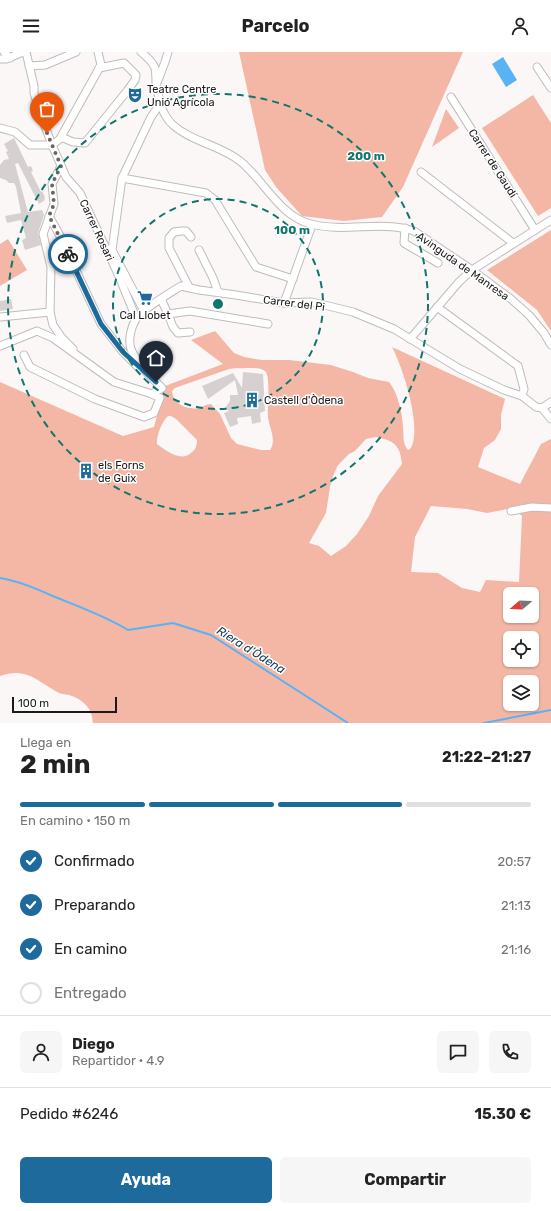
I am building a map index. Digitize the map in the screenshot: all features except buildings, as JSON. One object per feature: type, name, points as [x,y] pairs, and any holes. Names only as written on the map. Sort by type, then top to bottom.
[{"type":"street","points":[[4,52],[10,58]]},
{"type":"street","points":[[0,59],[10,58],[25,52]]},
{"type":"street","name":"Carrer Rosari","points":[[25,52],[36,100],[52,145],[66,177],[80,193],[118,274],[136,318]]},
{"type":"street","points":[[29,66],[45,65],[76,52]]},
{"type":"street","points":[[0,128],[15,132],[30,145],[52,145],[61,137],[101,65],[98,52]]},
{"type":"street","name":"Avinguda de Manresa","points":[[142,52],[155,68],[160,104],[166,116],[173,125],[185,133],[239,160],[252,172],[275,200],[301,221],[312,225],[342,228],[405,228],[421,236],[472,270],[511,299],[529,315],[551,345]]},
{"type":"street","points":[[156,83],[168,52]]},
{"type":"street","points":[[61,137],[74,142],[85,143],[135,80],[136,75],[124,63],[99,68]]},
{"type":"street","points":[[537,67],[551,88]]},
{"type":"street","name":"Carrer de Gaudí","points":[[451,97],[535,230]]},
{"type":"street","points":[[144,311],[112,250],[122,178],[151,117],[160,104]]},
{"type":"street","points":[[61,166],[52,184],[54,204],[43,234],[51,268],[50,312],[53,325],[62,338],[74,349],[80,358]]},
{"type":"street","points":[[421,172],[513,244]]},
{"type":"street","points":[[122,178],[206,193],[215,200],[256,267],[293,279]]},
{"type":"street","points":[[49,216],[59,234],[101,324],[123,352],[162,388],[152,394]]},
{"type":"street","points":[[410,339],[459,282],[472,270],[551,220]]},
{"type":"street","points":[[284,303],[312,225]]},
{"type":"street","points":[[405,228],[404,243],[438,263]]},
{"type":"street","points":[[189,287],[169,248],[169,238],[174,232],[181,231],[186,231],[191,237]]},
{"type":"street","points":[[199,250],[213,278],[218,292]]},
{"type":"street","name":"Carrer del Pi","points":[[136,318],[181,286],[284,303],[312,302],[353,312],[394,330],[460,369],[504,390],[522,396],[536,407],[542,408]]},
{"type":"street","points":[[161,299],[173,327],[178,333],[190,332]]},
{"type":"street","points":[[437,307],[518,366],[524,389],[522,396]]},
{"type":"street","points":[[168,314],[190,311],[268,324]]},
{"type":"street","points":[[0,317],[50,312]]},
{"type":"street","points":[[136,318],[130,338],[131,349],[156,382]]},
{"type":"street","points":[[0,346],[36,331],[53,338],[114,382],[160,398],[154,413],[144,417],[94,398],[30,367],[24,355]]},
{"type":"street","points":[[551,402],[542,408],[551,419]]},
{"type":"street","points":[[511,511],[532,507],[551,508]]},
{"type":"shaded area","points":[[239,52],[463,52],[403,187],[382,217],[344,221],[302,216],[276,187],[265,170]]},
{"type":"shaded area","points":[[533,95],[551,123],[551,208],[538,216],[482,128]]},
{"type":"shaded area","points":[[446,109],[459,128],[432,147]]},
{"type":"shaded area","points":[[551,230],[551,331],[537,310],[487,270]]},
{"type":"shaded area","points":[[8,239],[27,270],[0,286],[0,244]]},
{"type":"shaded area","points":[[215,331],[234,353],[244,357],[262,360],[289,360],[331,365],[368,378],[389,382],[395,392],[401,409],[404,442],[408,450],[411,448],[414,438],[413,412],[406,382],[392,347],[505,399],[501,415],[501,429],[495,440],[484,448],[478,467],[520,484],[541,444],[551,439],[551,723],[93,723],[89,709],[79,699],[58,693],[37,679],[24,674],[17,673],[0,676],[0,382],[123,436],[154,427],[165,386],[223,364],[191,340]],"holes":[[[229,369],[262,369],[267,374],[268,417],[273,438],[270,450],[261,450],[237,444],[231,438],[220,414],[211,404],[199,408],[185,407],[178,403],[173,396],[172,391],[175,388]],[[168,416],[176,419],[197,440],[196,447],[188,455],[174,455],[157,444],[158,433]],[[376,437],[392,442],[400,452],[402,464],[378,496],[369,516],[357,534],[346,546],[331,556],[319,546],[309,543],[326,513],[330,487],[338,465],[349,454],[355,451],[366,439]],[[431,506],[467,509],[487,513],[513,508],[522,516],[519,582],[486,580],[480,592],[462,588],[438,573],[411,572],[415,537]]]},
{"type":"water","points":[[503,57],[517,80],[506,87],[492,64]]},
{"type":"waterway","name":"Riera d'Òdena","points":[[0,578],[35,588],[101,616],[128,630],[173,623],[211,635],[348,723]]},
{"type":"waterway","name":"Riera d'Òdena","points":[[484,723],[551,710]]},
{"type":"way so far","points":[[47,133],[61,166],[52,184],[54,204],[49,216],[68,254]]},
{"type":"place","name":"Teatre Centre Unió Agrícola","points":[[135,95]]},
{"type":"place","name":"Cal Llobet","points":[[145,298]]},
{"type":"place","name":"Castell d'Òdena","points":[[252,400]]},
{"type":"place","name":"els Forns de Guix","points":[[86,471]]},
{"type":"route","points":[[68,254],[101,324],[123,352],[156,382]]}]
